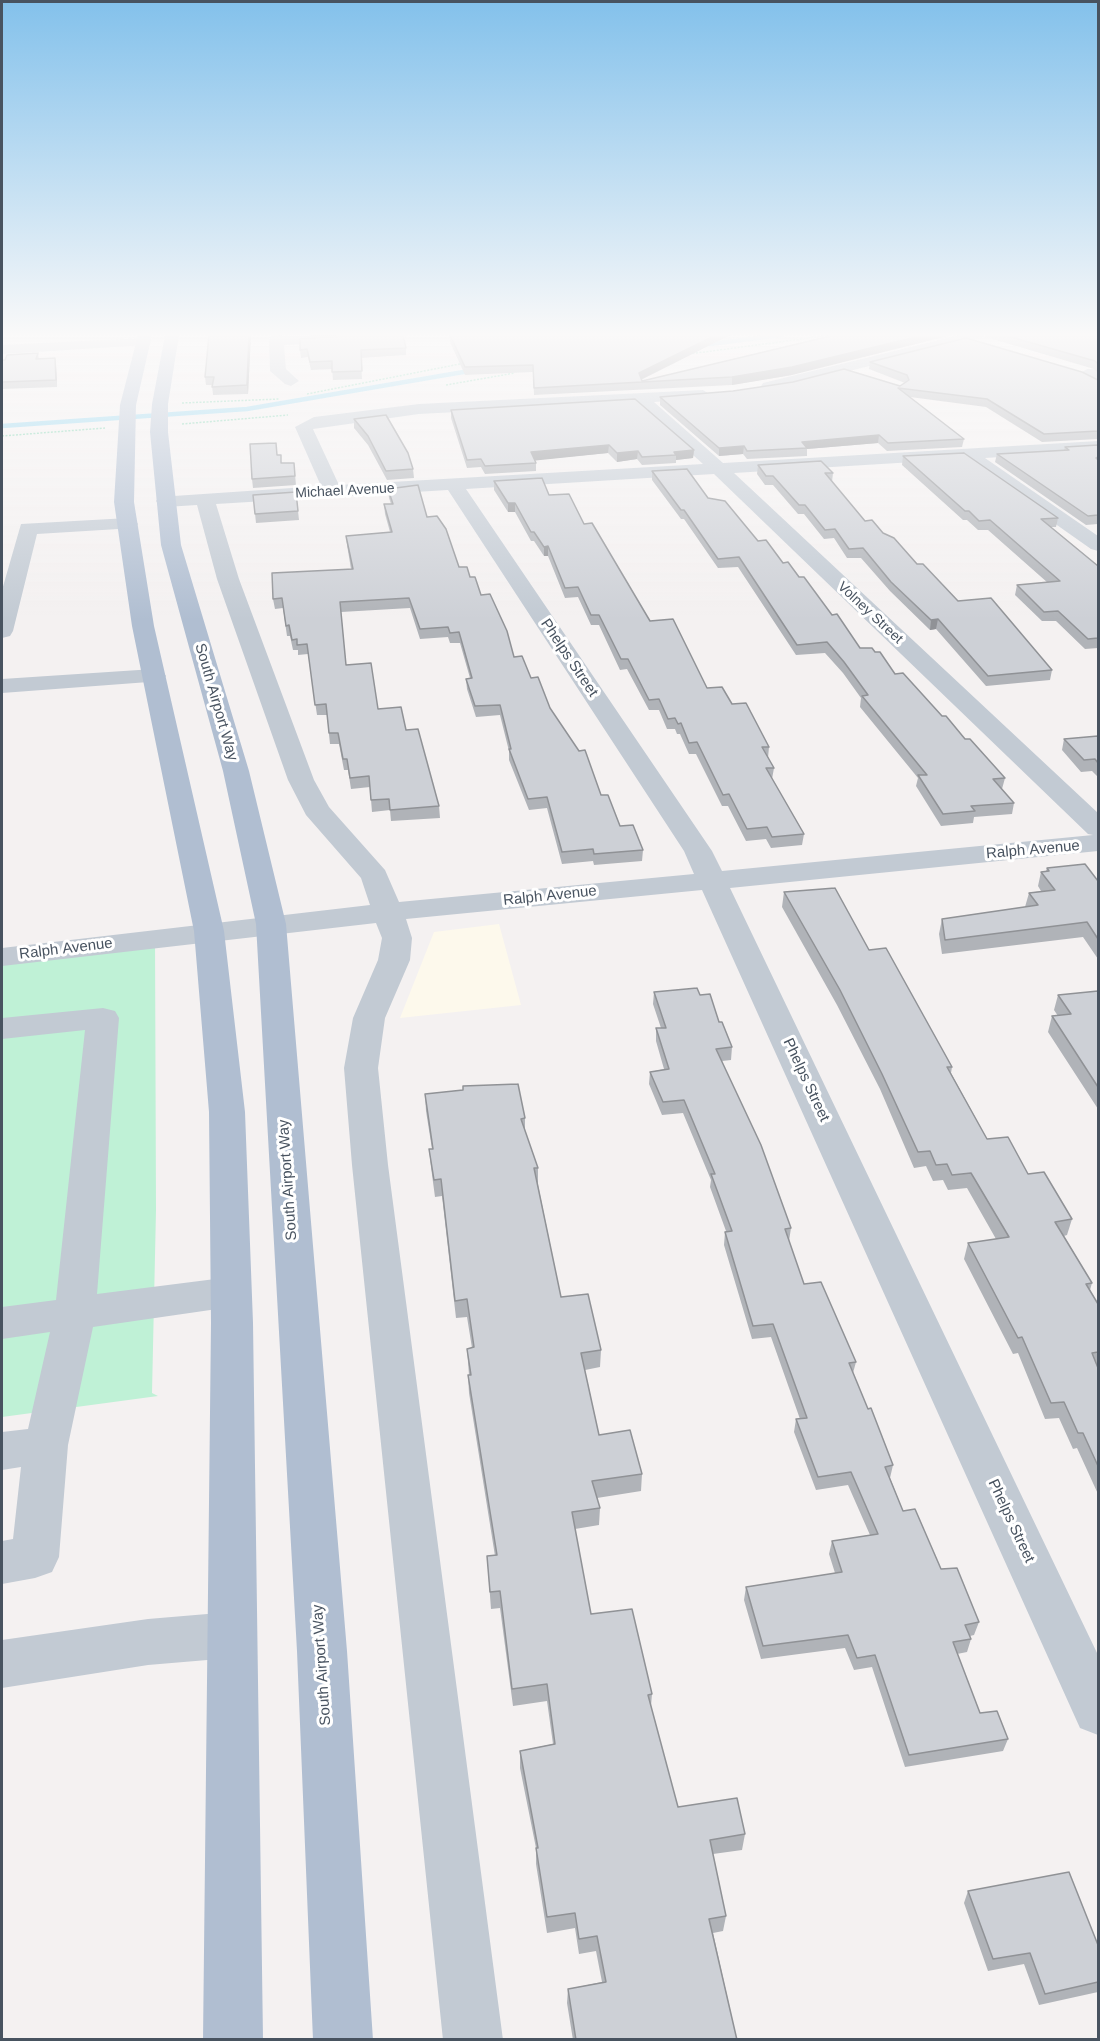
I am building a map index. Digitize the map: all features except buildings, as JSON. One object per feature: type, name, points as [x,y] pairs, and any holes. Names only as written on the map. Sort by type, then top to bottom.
[{"type":"main road","name":"South Airport Way","points":[[143,430],[124,501],[154,676],[209,931],[227,1112],[231,1292],[233,2040]]},
{"type":"main road","name":"South Airport Way","points":[[151,430],[166,501],[171,545],[236,771],[271,924],[321,1640],[344,2040]]},
{"type":"street","points":[[305,430],[333,492]]},
{"type":"street","name":"Volney Street","points":[[675,430],[1098,828]]},
{"type":"street","name":"Michael Avenue","points":[[166,501],[1098,446]]},
{"type":"street","points":[[967,454],[1098,545]]},
{"type":"street","name":"Phelps Street","points":[[454,485],[698,851],[1098,1710]]},
{"type":"street","points":[[205,500],[228,579],[300,780],[316,809],[333,831],[375,876],[390,912],[397,938],[394,960],[369,1018],[361,1068],[370,1164],[473,2040]]},
{"type":"street","points":[[2,631],[28,528],[128,524]]},
{"type":"street","points":[[2,686],[154,676]]},
{"type":"street","name":"Ralph Avenue","points":[[2,957],[271,924],[1098,843]]},
{"type":"street","points":[[2,1028],[103,1018],[75,1312],[46,1445],[35,1557],[2,1562]]},
{"type":"street","points":[[2,1323],[231,1292]]},
{"type":"street","points":[[2,1451],[46,1445]]},
{"type":"street","points":[[2,1664],[148,1642],[231,1635]]},
{"type":"path","points":[[2,436],[40,430]]},
{"type":"shaded area","points":[[499,924],[521,1005],[400,1018],[434,932]]},
{"type":"green space","points":[[155,938],[156,1210],[152,1393],[158,1396],[2,1417],[2,954]]}]
